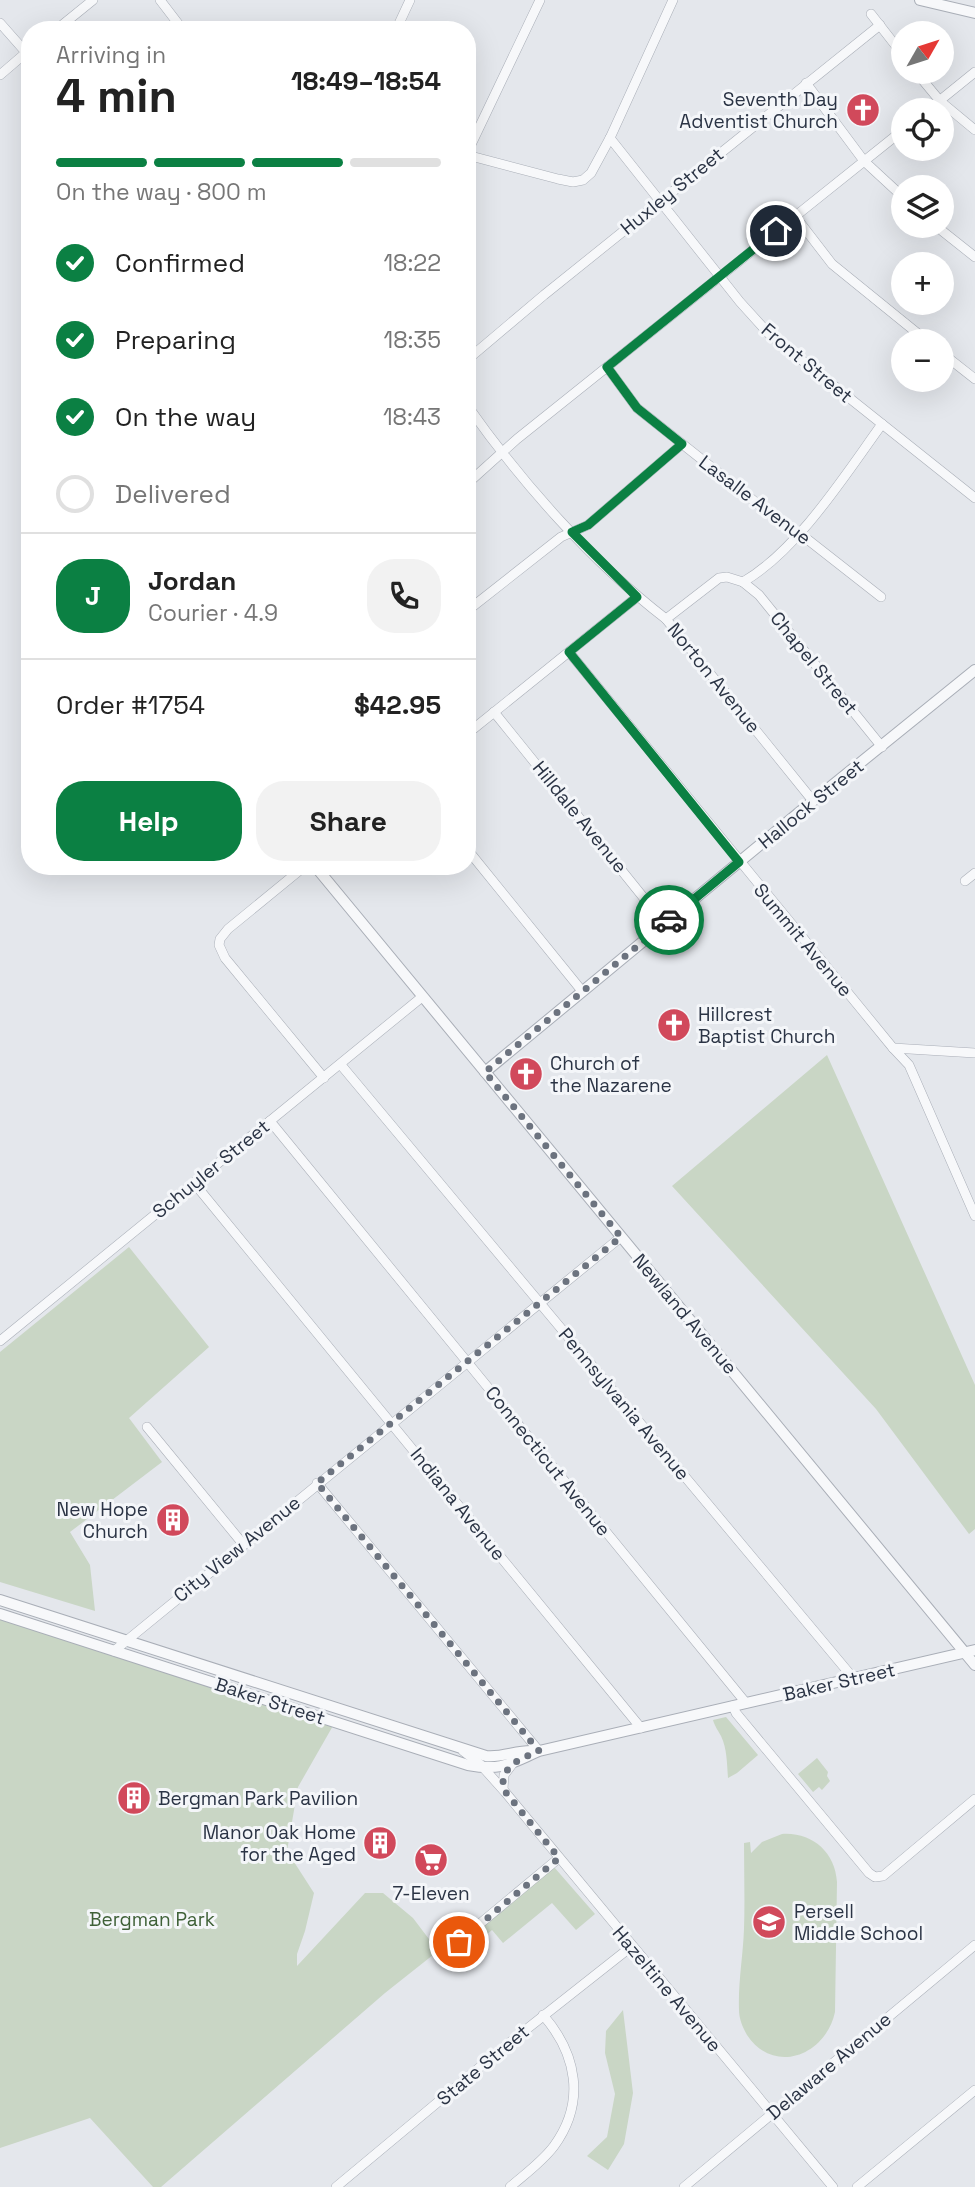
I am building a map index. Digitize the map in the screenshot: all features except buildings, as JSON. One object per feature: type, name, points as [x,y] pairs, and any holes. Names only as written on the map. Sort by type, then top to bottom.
[{"type":"street","points":[[67,21],[93,0]]},
{"type":"street","points":[[160,0],[176,21]]},
{"type":"street","points":[[400,21],[410,0]]},
{"type":"street","points":[[476,135],[540,0]]},
{"type":"street","points":[[476,156],[573,182],[583,180],[591,173],[610,138],[673,0]]},
{"type":"street","points":[[920,0],[975,13]]},
{"type":"street","points":[[871,14],[891,39]]},
{"type":"street","points":[[0,23],[21,45]]},
{"type":"street","name":"Huxley Street","points":[[476,352],[880,25]]},
{"type":"street","points":[[0,75],[21,59]]},
{"type":"street","points":[[944,98],[975,72]]},
{"type":"street","points":[[806,83],[864,161],[891,186]]},
{"type":"street","points":[[926,84],[938,98]]},
{"type":"street","points":[[954,113],[975,130]]},
{"type":"street","name":"Front Street","points":[[610,138],[769,334],[975,498]]},
{"type":"street","points":[[476,476],[607,367],[891,140]]},
{"type":"street","points":[[795,216],[832,264],[912,329]]},
{"type":"street","points":[[951,238],[975,257]]},
{"type":"street","points":[[954,362],[975,379]]},
{"type":"street","name":"Lasalle Avenue","points":[[607,367],[637,408],[797,536],[807,539],[881,597]]},
{"type":"street","name":"Norton Avenue","points":[[476,417],[572,532],[637,597],[666,619],[813,801]]},
{"type":"street","points":[[666,619],[719,579],[727,577],[743,582],[762,570],[797,536],[882,424]]},
{"type":"street","points":[[476,604],[561,537],[588,525],[682,444]]},
{"type":"street","name":"Chapel Street","points":[[743,582],[759,594],[882,747]]},
{"type":"street","points":[[476,727],[637,597]]},
{"type":"street","name":"Summit Avenue","points":[[569,652],[739,862],[909,1065],[975,1216]]},
{"type":"street","name":"Hallock Street","points":[[485,1072],[975,670]]},
{"type":"street","name":"Hilldale Avenue","points":[[494,712],[664,923]]},
{"type":"street","points":[[476,860],[582,991]]},
{"type":"street","points":[[965,881],[975,873]]},
{"type":"street","points":[[294,875],[228,929],[220,939],[219,946],[248,988],[324,1078]]},
{"type":"street","name":"Newland Avenue","points":[[322,875],[621,1237],[970,1652],[975,1665]]},
{"type":"street","name":"Schuyler Street","points":[[0,1341],[422,997]]},
{"type":"street","points":[[893,1048],[975,1053]]},
{"type":"street","name":"Pennsylvania Avenue","points":[[341,1065],[854,1679]]},
{"type":"street","name":"Connecticut Avenue","points":[[270,1121],[746,1703]]},
{"type":"street","name":"Indiana Avenue","points":[[194,1183],[640,1728]]},
{"type":"street","name":"City View Avenue","points":[[114,1651],[621,1237]]},
{"type":"street","points":[[147,1427],[243,1544]]},
{"type":"street","points":[[317,1483],[539,1751]]},
{"type":"street","name":"Baker Street","points":[[0,1600],[495,1757],[526,1750],[539,1751]]},
{"type":"street","name":"Baker Street","points":[[0,1614],[290,1709],[483,1768],[499,1768],[539,1751],[970,1652]]},
{"type":"street","points":[[733,1706],[803,1795],[875,1877],[883,1876],[975,1799]]},
{"type":"street","name":"Hazeltine Avenue","points":[[456,1746],[470,1755],[503,1789],[833,2187]]},
{"type":"street","points":[[503,1789],[504,1775],[514,1762]]},
{"type":"street","points":[[447,1951],[559,1858]]},
{"type":"street","name":"Delaware Avenue","points":[[684,2187],[975,1945]]},
{"type":"street","name":"State Street","points":[[336,2187],[543,2015],[632,1946]]},
{"type":"street","points":[[510,2187],[554,2147],[572,2108],[574,2076],[569,2055],[556,2030],[543,2015]]},
{"type":"street","points":[[857,2187],[975,2090]]},
{"type":"green space","points":[[827,1055],[975,1385],[975,1529],[969,1534],[876,1409],[672,1186]]},
{"type":"green space","points":[[129,1247],[209,1347],[129,1418],[162,1462],[70,1532],[90,1565],[95,1611],[0,1582],[0,1352]]},
{"type":"green space","name":"Bergman Park","points":[[0,1617],[334,1724],[298,1787],[287,1851],[314,1893],[297,1954],[297,1966],[365,1893],[383,1893],[413,1918],[438,1951],[385,1993],[161,2187],[153,2187],[90,2118],[0,2148]]},
{"type":"green space","points":[[726,1717],[758,1755],[728,1778],[724,1746],[713,1720]]},
{"type":"green space","points":[[817,1758],[828,1772],[830,1781],[822,1790],[819,1787],[813,1792],[798,1774]]},
{"type":"green space","points":[[782,1834],[803,1836],[820,1846],[832,1862],[837,1882],[835,2012],[830,2027],[810,2049],[798,2055],[784,2057],[771,2055],[758,2048],[747,2035],[740,2017],[739,2000],[744,1929],[744,1843],[750,1842],[751,1853],[762,1842]]},
{"type":"green space","points":[[554,1867],[595,1914],[576,1930],[552,1903],[503,1943],[492,1930],[484,1937],[478,1930]]},
{"type":"green space","points":[[623,2010],[633,2093],[624,2144],[608,2170],[587,2156],[607,2137],[615,2094],[605,2053],[606,2031]]},
{"type":"way so far","points":[[459,1942],[559,1858],[503,1789],[502,1780],[510,1766],[539,1751],[317,1483],[621,1237],[485,1072],[669,920]]},
{"type":"place","name":"Seventh Day Adventist Church","points":[[863,110]]},
{"type":"place","name":"Hillcrest Baptist Church","points":[[674,1025]]},
{"type":"place","name":"Church of the Nazarene","points":[[526,1074]]},
{"type":"place","name":"New Hope Church","points":[[173,1520]]},
{"type":"place","name":"Bergman Park Pavilion","points":[[134,1798]]},
{"type":"place","name":"Manor Oak Home for the Aged","points":[[380,1843]]},
{"type":"place","name":"7-Eleven","points":[[431,1860]]},
{"type":"place","name":"Persell Middle School","points":[[769,1922]]},
{"type":"route","points":[[669,920],[739,862],[569,652],[637,597],[572,532],[588,525],[682,444],[637,408],[607,367],[776,231]]}]
